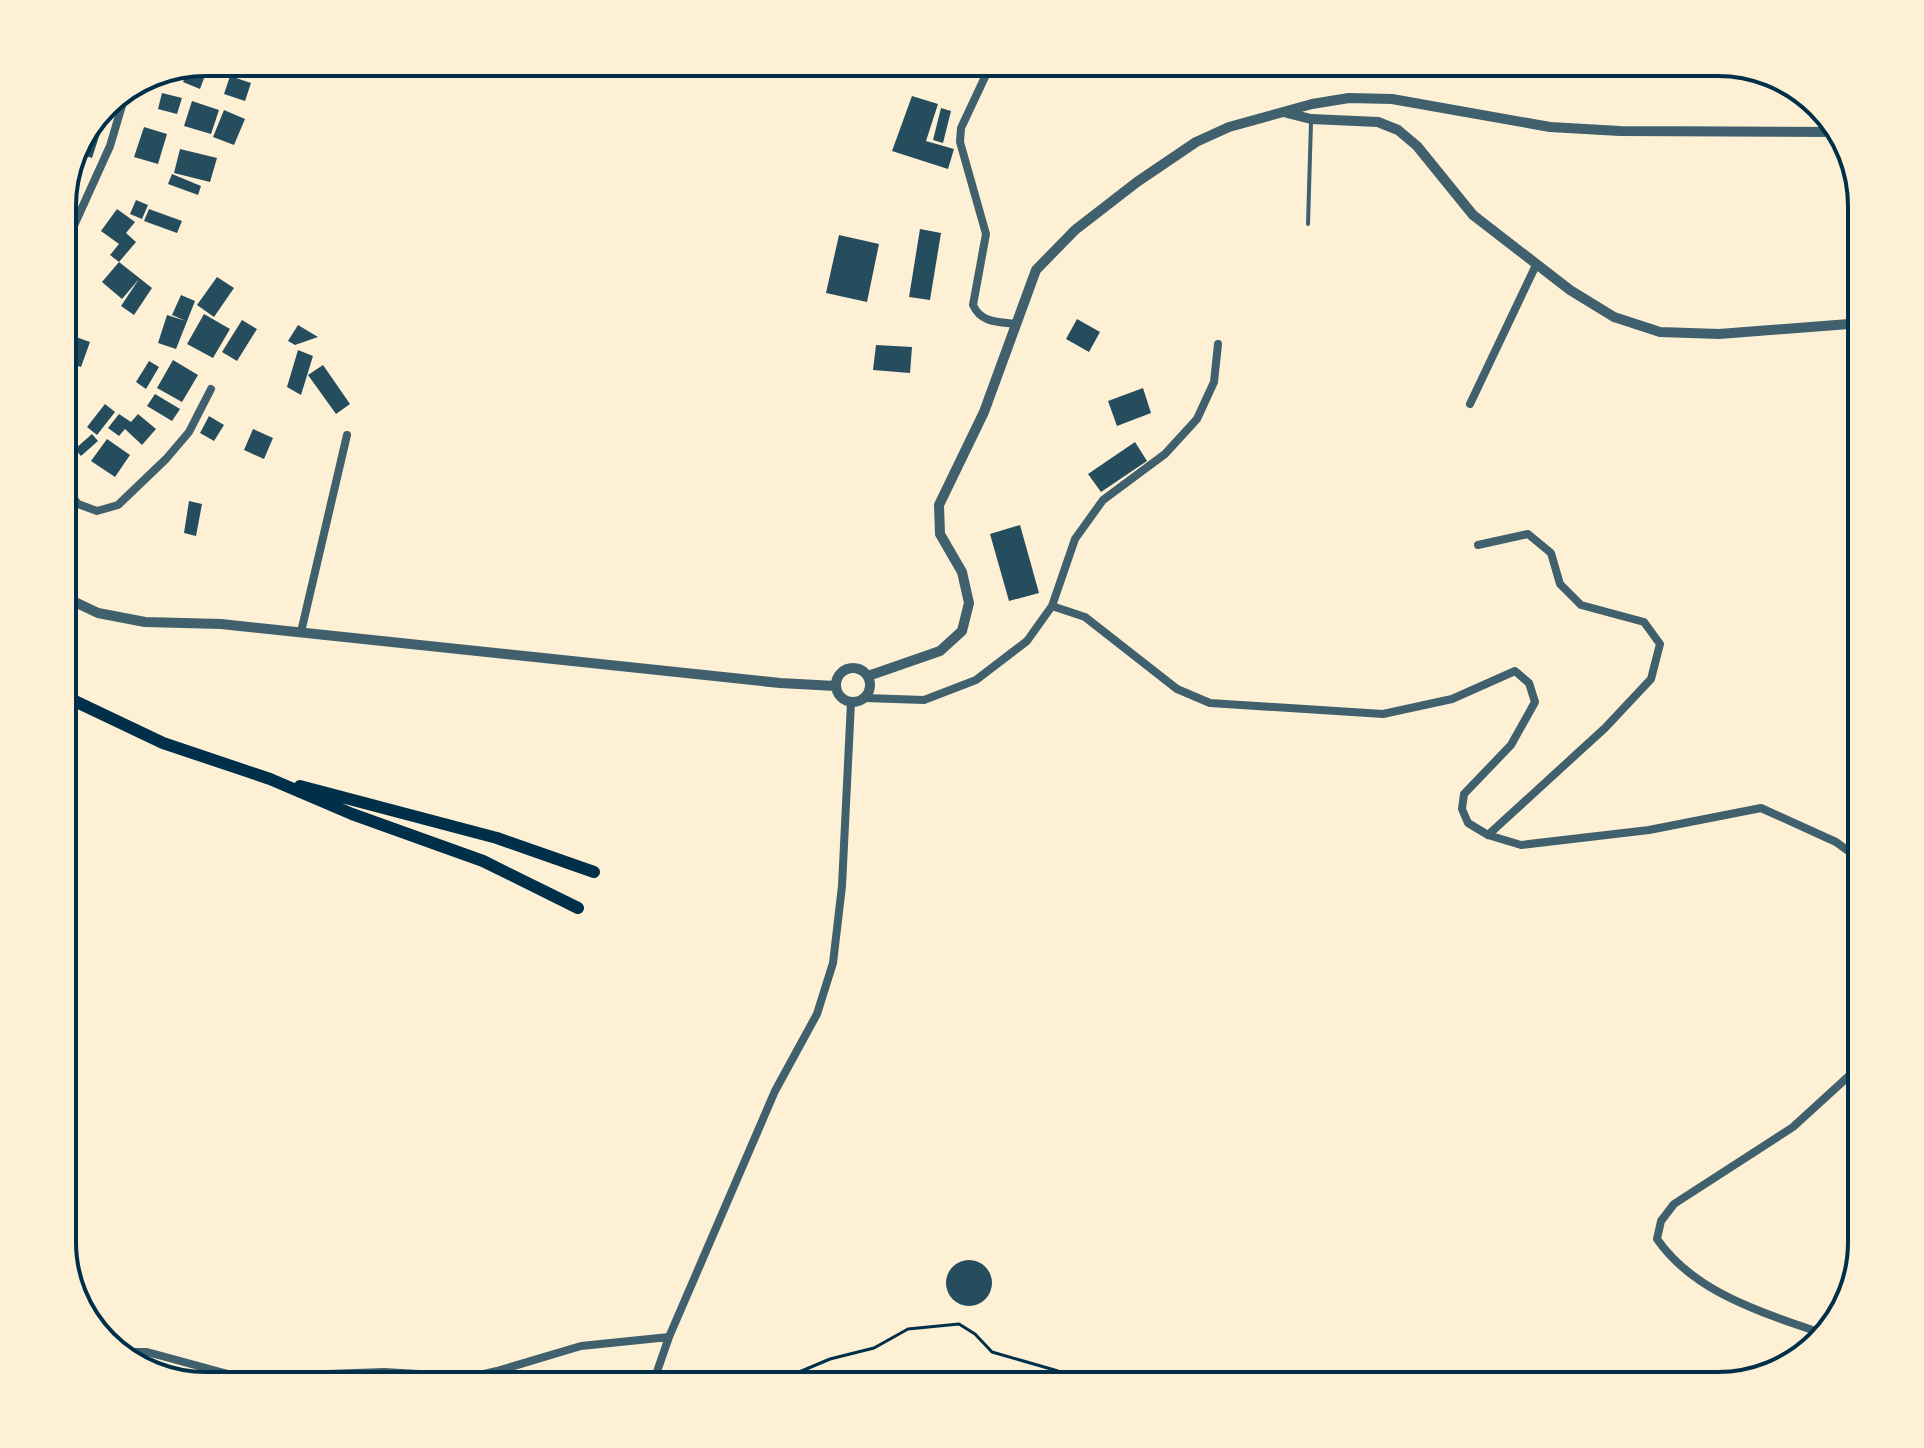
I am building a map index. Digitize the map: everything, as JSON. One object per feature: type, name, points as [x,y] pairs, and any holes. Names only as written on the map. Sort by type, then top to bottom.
[{"type":"main road","points":[[76,702],[163,743],[270,779],[352,814],[483,861],[578,908]]},
{"type":"main road","points":[[270,779],[497,838],[594,872]]},
{"type":"street","points":[[985,76],[961,128],[960,142],[986,234],[973,305],[980,317],[989,321],[1016,324]]},
{"type":"street","points":[[868,676],[940,651],[962,631],[969,603],[962,572],[940,534],[939,505],[984,412],[1036,270],[1075,230],[1196,142],[1229,127],[1312,104],[1349,98],[1392,99],[1550,127],[1620,131],[1825,132]]},
{"type":"street","points":[[76,221],[110,146],[121,108]]},
{"type":"street","points":[[1285,113],[1311,119],[1378,122],[1398,130],[1417,146],[1473,215],[1536,265],[1614,317],[1660,332],[1719,334],[1848,324]]},
{"type":"street","points":[[1470,404],[1536,265]]},
{"type":"street","points":[[865,698],[870,691],[868,676],[863,670],[848,668],[841,672],[835,686],[838,694],[851,702],[865,698],[924,700],[976,680],[1027,641],[1052,606],[1075,539],[1103,500],[1165,454],[1197,419],[1214,382],[1218,344]]},
{"type":"street","points":[[76,502],[97,511],[118,505],[189,432],[211,389]]},
{"type":"street","points":[[301,632],[347,435]]},
{"type":"street","points":[[1478,545],[1528,534],[1551,553],[1560,584],[1581,605],[1644,622],[1660,644],[1651,679],[1605,728],[1488,835]]},
{"type":"street","points":[[76,603],[98,613],[145,622],[221,624],[780,683],[835,686]]},
{"type":"street","points":[[1052,606],[1085,617],[1177,689],[1210,703],[1383,714],[1452,699],[1515,671],[1529,683],[1535,702],[1511,745],[1464,794],[1462,809],[1468,823],[1488,835],[1521,845],[1649,830],[1761,808],[1836,842],[1848,851]]},
{"type":"street","points":[[657,1372],[775,1091],[817,1014],[833,963],[842,886],[851,702]]},
{"type":"street","points":[[1813,1330],[1733,1301],[1685,1270],[1657,1239],[1661,1221],[1674,1204],[1793,1127],[1848,1077]]},
{"type":"street","points":[[493,1372],[581,1346],[669,1337]]},
{"type":"street","points":[[138,1352],[221,1372]]},
{"type":"lane","points":[[1308,224],[1311,119]]},
{"type":"path","points":[[799,1372],[830,1359],[874,1348],[908,1329],[959,1324],[975,1334],[992,1352],[1060,1372]]},
{"type":"building","points":[[205,76],[200,89],[183,82],[185,78]]},
{"type":"building","points":[[230,76],[251,83],[245,101],[224,94]]},
{"type":"building","points":[[162,93],[182,98],[177,114],[158,109]]},
{"type":"building","points":[[912,96],[938,104],[926,141],[954,149],[948,169],[892,151]]},
{"type":"building","points":[[192,101],[219,110],[211,134],[184,126]]},
{"type":"building","points":[[941,108],[951,111],[943,143],[933,140]]},
{"type":"building","points":[[224,110],[245,119],[234,145],[213,137]]},
{"type":"building","points":[[144,127],[167,134],[158,164],[134,157]]},
{"type":"building","points":[[101,130],[92,158],[86,156]]},
{"type":"building","points":[[180,149],[217,158],[210,182],[174,173]]},
{"type":"building","points":[[172,174],[201,186],[198,195],[168,184]]},
{"type":"building","points":[[136,200],[148,205],[142,219],[130,214]]},
{"type":"building","points":[[117,209],[135,222],[126,233],[136,242],[119,262],[110,255],[119,244],[101,231]]},
{"type":"building","points":[[149,209],[182,221],[177,233],[144,221]]},
{"type":"building","points":[[920,229],[941,233],[930,300],[909,297]]},
{"type":"building","points":[[839,235],[879,244],[867,302],[826,293]]},
{"type":"building","points":[[119,262],[152,288],[134,315],[121,306],[139,279],[122,299],[102,282]]},
{"type":"building","points":[[217,277],[234,288],[214,317],[197,305]]},
{"type":"building","points":[[181,295],[195,301],[176,349],[158,343],[167,315],[186,321],[172,315]]},
{"type":"building","points":[[204,314],[230,329],[213,358],[187,344]]},
{"type":"building","points":[[1077,319],[1100,332],[1089,352],[1066,339]]},
{"type":"building","points":[[242,320],[257,329],[237,361],[222,352]]},
{"type":"building","points":[[298,325],[318,337],[295,345],[288,341]]},
{"type":"building","points":[[76,337],[90,342],[81,367],[76,365]]},
{"type":"building","points":[[876,345],[912,347],[910,373],[873,370]]},
{"type":"building","points":[[298,350],[313,356],[301,395],[287,387]]},
{"type":"building","points":[[173,360],[198,375],[182,402],[157,388]]},
{"type":"building","points":[[149,361],[159,367],[146,389],[136,382]]},
{"type":"building","points":[[323,365],[350,404],[336,414],[308,375]]},
{"type":"building","points":[[1143,388],[1151,413],[1117,426],[1108,401]]},
{"type":"building","points":[[155,394],[180,409],[172,421],[147,406]]},
{"type":"building","points":[[105,404],[115,412],[97,435],[87,427]]},
{"type":"building","points":[[119,414],[131,422],[138,414],[156,429],[142,445],[125,429],[119,436],[108,428]]},
{"type":"building","points":[[209,416],[224,425],[214,441],[200,433]]},
{"type":"building","points":[[253,429],[273,438],[264,459],[244,450]]},
{"type":"building","points":[[92,434],[98,441],[81,456],[76,448]]},
{"type":"building","points":[[107,439],[130,455],[115,477],[91,461]]},
{"type":"building","points":[[1135,442],[1147,461],[1101,492],[1088,474]]},
{"type":"building","points":[[189,501],[202,504],[196,536],[184,533]]},
{"type":"building","points":[[1020,525],[1039,593],[1009,601],[990,534]]},
{"type":"building","points":[[969,1260],[985,1267],[992,1283],[985,1299],[969,1306],[953,1299],[946,1283],[953,1267]]}]
